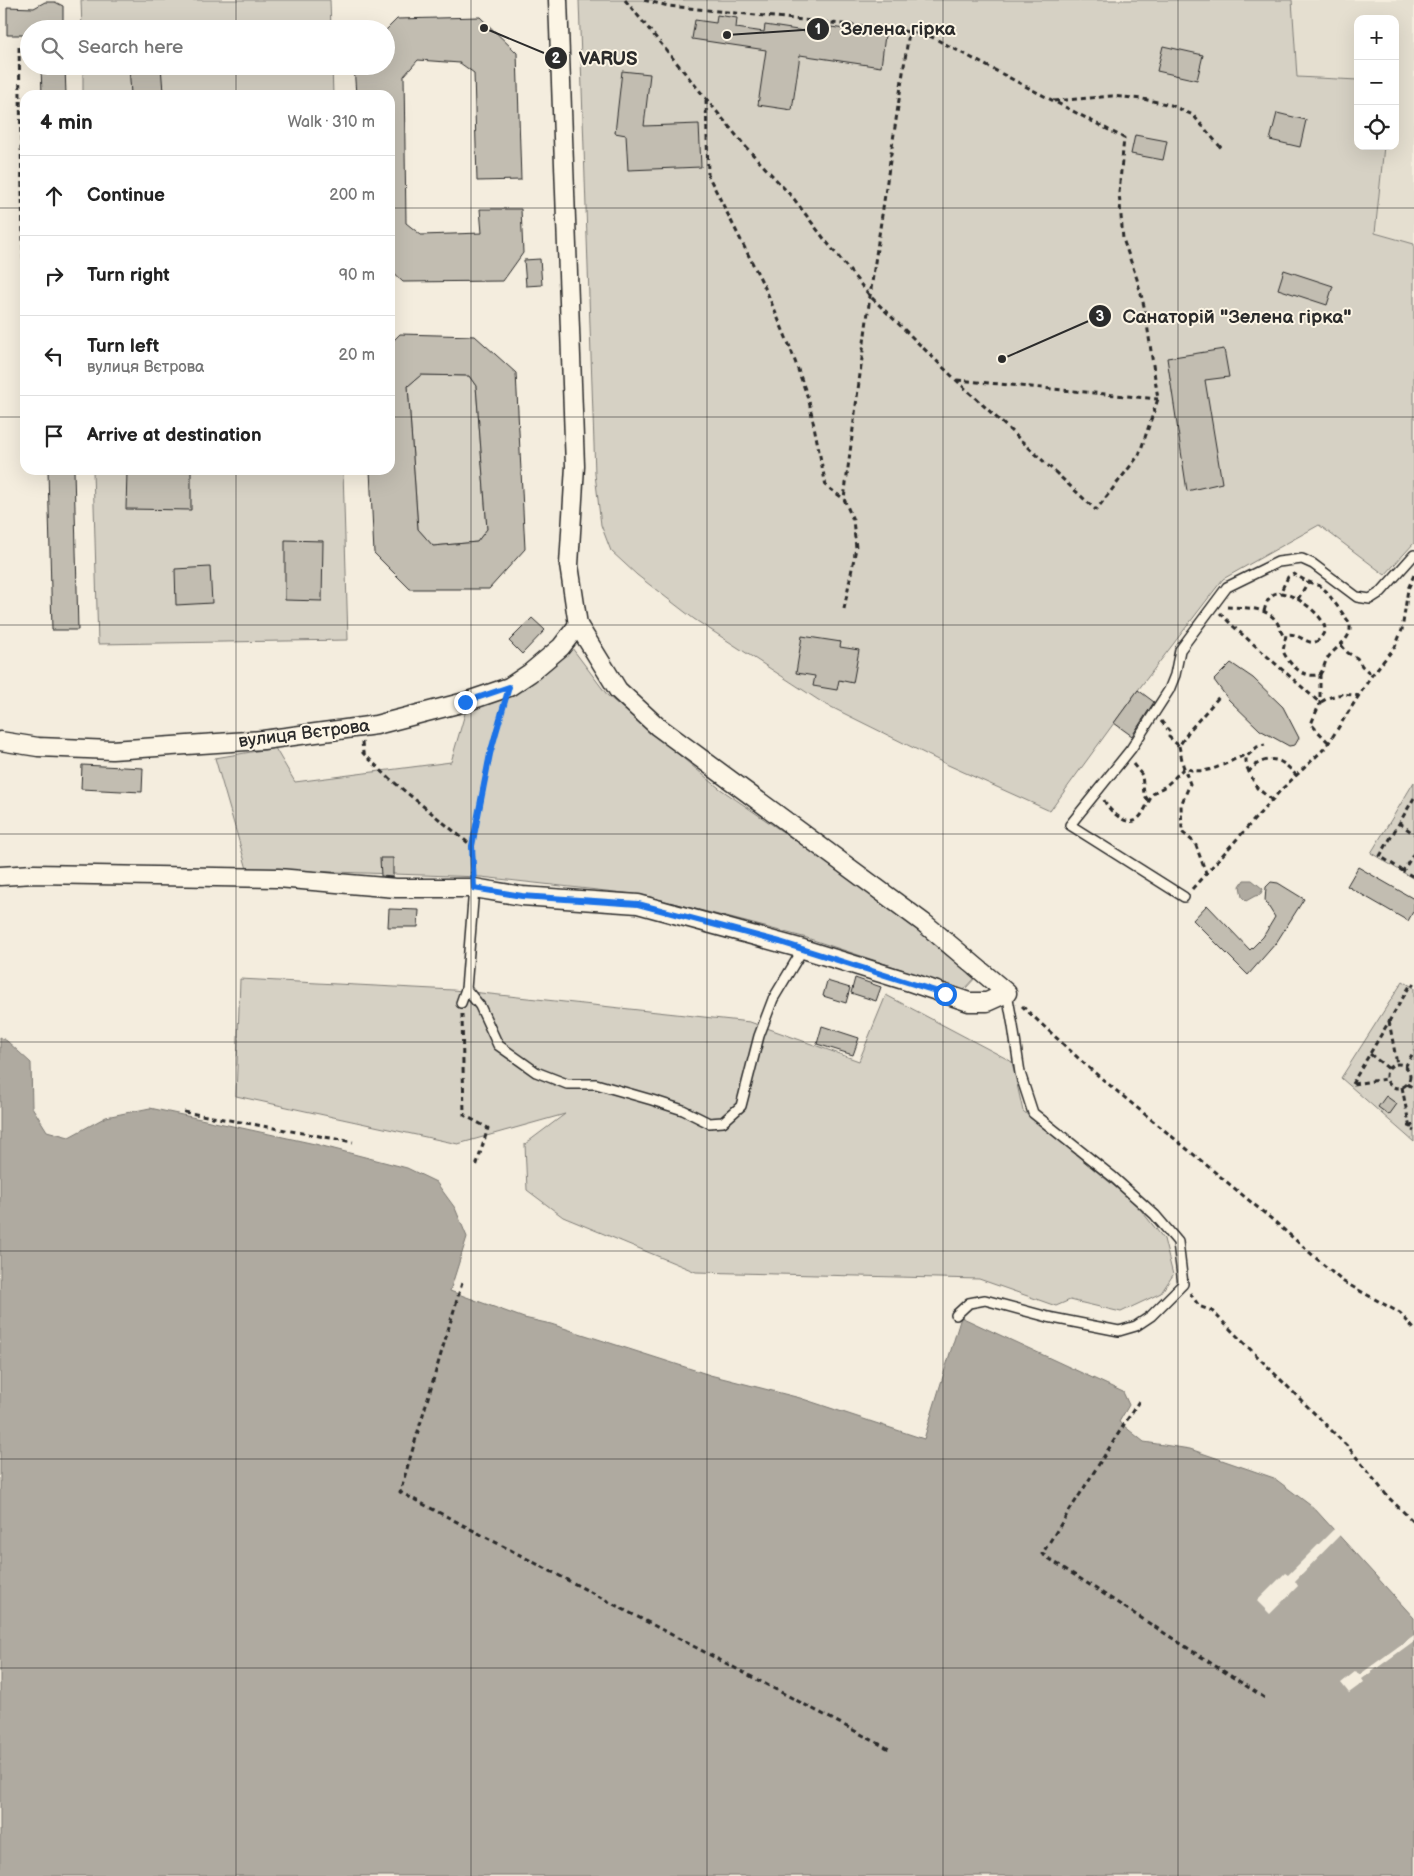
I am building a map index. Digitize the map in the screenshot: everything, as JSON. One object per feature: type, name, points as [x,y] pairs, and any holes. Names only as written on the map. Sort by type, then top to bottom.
[{"type":"street","points":[[0,876],[34,874],[268,878],[396,888],[474,888],[522,896],[638,904],[803,948],[969,1002],[987,1002],[1007,993],[924,923],[657,726],[618,690],[578,625],[569,565],[575,466],[558,0]]},
{"type":"street","name":"вулиця Вєтрова","points":[[0,741],[38,748],[112,750],[263,740],[376,725],[465,702],[509,687],[530,674],[561,647],[578,625]]},
{"type":"lane","points":[[1184,898],[1070,825],[1125,756],[1154,713],[1175,675],[1180,650],[1227,587],[1278,562],[1302,559],[1313,564],[1357,597],[1370,599],[1381,592],[1414,555]]},
{"type":"lane","points":[[461,1003],[466,989],[474,888]]},
{"type":"lane","points":[[466,989],[480,1006],[498,1045],[536,1072],[567,1084],[596,1084],[652,1100],[683,1110],[709,1123],[723,1122],[741,1106],[759,1036],[772,999],[803,948]]},
{"type":"lane","points":[[956,1315],[969,1303],[985,1300],[1048,1317],[1119,1332],[1136,1326],[1151,1316],[1183,1284],[1178,1242],[1155,1215],[1112,1177],[1033,1113],[1020,1073],[1007,993]]},
{"type":"path","points":[[625,0],[745,146],[794,199],[870,296],[956,380],[1096,510],[1139,455],[1158,399],[1145,310],[1137,279],[1123,239],[1119,194],[1124,138],[928,35],[890,29],[669,6],[643,0]]},
{"type":"path","points":[[844,609],[856,548],[853,520],[844,499],[870,296],[910,32]]},
{"type":"path","points":[[19,47],[20,95]]},
{"type":"path","points":[[1053,101],[1112,96],[1143,98],[1171,105],[1193,114],[1223,150]]},
{"type":"path","points":[[706,99],[708,175],[766,290],[790,347],[808,401],[826,486],[844,499]]},
{"type":"path","points":[[956,380],[1158,399]]},
{"type":"path","points":[[1280,593],[1285,580],[1291,574],[1298,575],[1326,591],[1349,622],[1348,636],[1327,659],[1324,669],[1320,674],[1320,703],[1311,724],[1329,743]]},
{"type":"path","points":[[1184,898],[1272,800],[1329,743],[1372,675],[1395,646],[1399,638],[1408,589],[1414,575]]},
{"type":"path","points":[[1298,599],[1308,582]]},
{"type":"path","points":[[1264,611],[1268,599],[1280,593],[1298,599],[1324,620],[1325,630],[1320,638],[1307,642],[1294,634],[1286,635],[1283,651],[1294,667],[1302,674],[1309,676],[1320,674]]},
{"type":"path","points":[[1214,606],[1264,611],[1275,619],[1278,623],[1279,631],[1285,639]]},
{"type":"path","points":[[1214,606],[1234,627],[1320,703]]},
{"type":"path","points":[[1341,645],[1348,653],[1357,658],[1372,675]]},
{"type":"path","points":[[474,888],[472,846],[490,754],[509,687]]},
{"type":"path","points":[[1320,703],[1334,695],[1358,696]]},
{"type":"path","points":[[1179,746],[1189,731],[1220,697]]},
{"type":"path","points":[[1154,713],[1170,732],[1169,737],[1179,746],[1190,784],[1181,805],[1182,832],[1195,843],[1206,873]]},
{"type":"path","points":[[376,725],[362,738],[364,754],[390,779],[472,846]]},
{"type":"path","points":[[1184,768],[1197,773],[1207,771],[1234,758],[1249,754],[1257,747],[1265,744]]},
{"type":"path","points":[[1249,754],[1246,763],[1256,788],[1272,800]]},
{"type":"path","points":[[1125,756],[1142,775],[1144,794],[1149,802]]},
{"type":"path","points":[[1249,772],[1255,765],[1261,762],[1274,760],[1284,764],[1297,776]]},
{"type":"path","points":[[1103,784],[1104,802],[1115,815],[1127,822],[1138,818],[1144,812],[1152,795],[1165,786],[1184,768]]},
{"type":"path","points":[[1414,798],[1380,856],[1414,877]]},
{"type":"path","points":[[1399,824],[1414,834]]},
{"type":"path","points":[[1403,871],[1414,853]]},
{"type":"path","points":[[1387,1079],[1352,1084],[1411,984],[1414,986]]},
{"type":"path","points":[[1007,993],[1089,1068],[1274,1221],[1342,1280],[1400,1313],[1414,1329]]},
{"type":"path","points":[[461,1003],[464,1114],[488,1128],[476,1167]]},
{"type":"path","points":[[1389,1021],[1398,1064]]},
{"type":"path","points":[[1405,1066],[1414,1051]]},
{"type":"path","points":[[1370,1054],[1389,1069]]},
{"type":"path","points":[[1398,1064],[1405,1066],[1412,1074],[1407,1084],[1402,1087],[1394,1087],[1387,1079],[1389,1069],[1398,1064]]},
{"type":"path","points":[[1407,1084],[1414,1088]]},
{"type":"path","points":[[1402,1087],[1410,1129],[1414,1132]]},
{"type":"path","points":[[184,1112],[353,1142]]},
{"type":"path","points":[[1410,1129],[1414,1122]]},
{"type":"path","points":[[462,1283],[400,1492],[891,1750]]},
{"type":"path","points":[[1183,1284],[1199,1306],[1212,1311],[1349,1448],[1388,1497],[1414,1522]]},
{"type":"path","points":[[1139,1401],[1042,1554],[1265,1698]]},
{"type":"shaded area","points":[[81,0],[330,0],[331,20],[82,20]]},
{"type":"shaded area","points":[[579,0],[1292,0],[1297,77],[1354,80],[1354,150],[1384,150],[1375,233],[1414,244],[1414,543],[1385,575],[1319,525],[1223,579],[1138,690],[1050,811],[948,765],[823,703],[694,619],[637,575],[611,551],[601,525],[595,474]]},
{"type":"shaded area","points":[[1292,0],[1414,0],[1414,244],[1375,233],[1384,150],[1399,150],[1399,15],[1354,15],[1354,80],[1297,77]]},
{"type":"shaded area","points":[[83,75],[332,75],[333,90],[83,90]]},
{"type":"shaded area","points":[[421,375],[469,376],[476,386],[487,529],[477,542],[433,546],[418,529],[408,386]]},
{"type":"shaded area","points":[[93,475],[343,475],[348,640],[98,644]]},
{"type":"shaded area","points":[[572,648],[608,696],[719,788],[940,940],[977,976],[964,990],[807,938],[642,895],[481,877],[247,869],[215,758],[275,748],[295,782],[451,762],[466,710],[523,685]]},
{"type":"shaded area","points":[[1414,782],[1414,879],[1371,853]]},
{"type":"shaded area","points":[[1244,880],[1252,880],[1263,889],[1260,895],[1246,901],[1242,897],[1240,886]]},
{"type":"shaded area","points":[[240,979],[453,990],[750,1022],[859,1061],[886,995],[1012,1062],[1023,1111],[1136,1204],[1164,1239],[1173,1275],[1161,1293],[1121,1312],[1070,1300],[1056,1306],[979,1279],[696,1272],[563,1217],[527,1190],[525,1144],[565,1114],[458,1144],[236,1096]]},
{"type":"shaded area","points":[[1403,981],[1414,988],[1414,1142],[1341,1078]]},
{"type":"shaded area","points":[[0,1037],[31,1063],[32,1107],[47,1131],[69,1137],[106,1117],[150,1108],[315,1144],[407,1168],[436,1182],[455,1208],[467,1237],[450,1291],[524,1318],[551,1324],[710,1375],[800,1398],[924,1439],[961,1317],[1123,1392],[1129,1405],[1119,1422],[1144,1442],[1190,1449],[1274,1478],[1314,1508],[1414,1618],[1414,1876],[0,1876]]},
{"type":"pier","points":[[1335,1528],[1341,1534],[1295,1581],[1298,1586],[1270,1614],[1257,1601],[1285,1573],[1288,1575]]},
{"type":"pier","points":[[1414,1635],[1414,1641],[1362,1679],[1364,1682],[1349,1693],[1341,1683],[1356,1671],[1359,1675]]},
{"type":"building","points":[[45,2],[55,2],[63,6],[63,20],[20,20],[20,35],[7,35],[7,7],[34,8]]},
{"type":"building","points":[[717,15],[737,18],[736,28],[764,32],[765,25],[830,35],[831,27],[885,35],[881,67],[800,55],[792,110],[758,105],[766,50],[692,39],[695,20],[716,23]]},
{"type":"building","points":[[480,17],[517,53],[521,180],[477,181],[474,73],[460,63],[418,60],[404,76],[406,223],[421,235],[482,233],[480,209],[521,209],[523,253],[503,281],[403,282],[395,275],[395,90],[356,90],[355,75],[395,75],[395,21],[397,19]]},
{"type":"building","points":[[1163,46],[1203,55],[1197,80],[1157,71]]},
{"type":"building","points":[[622,71],[650,74],[644,126],[699,124],[701,167],[628,170],[626,135],[615,133]]},
{"type":"building","points":[[41,75],[65,75],[66,90],[42,90]]},
{"type":"building","points":[[130,75],[162,75],[163,90],[131,90]]},
{"type":"building","points":[[1277,113],[1306,120],[1300,147],[1270,140]]},
{"type":"building","points":[[1135,135],[1167,141],[1163,160],[1131,154]]},
{"type":"building","points":[[540,259],[542,285],[526,286],[524,260]]},
{"type":"building","points":[[1284,270],[1333,286],[1327,305],[1278,289]]},
{"type":"building","points":[[400,334],[475,336],[516,373],[525,549],[489,589],[410,589],[374,553],[370,475],[395,475],[395,339]],"holes":[[[421,375],[469,376],[476,386],[487,529],[477,542],[433,546],[418,529],[408,386]]]},
{"type":"building","points":[[1224,349],[1229,377],[1205,380],[1222,483],[1187,491],[1167,358]]},
{"type":"building","points":[[48,475],[74,475],[78,630],[52,630]]},
{"type":"building","points":[[127,475],[191,475],[191,510],[126,509]]},
{"type":"building","points":[[285,540],[323,541],[322,601],[285,600]]},
{"type":"building","points":[[210,567],[212,603],[176,605],[175,569]]},
{"type":"building","points":[[532,618],[545,630],[522,654],[509,641]]},
{"type":"building","points":[[802,636],[841,642],[840,647],[859,650],[853,683],[839,680],[837,690],[813,686],[815,676],[796,673]]},
{"type":"building","points":[[1231,663],[1253,678],[1283,707],[1299,738],[1295,745],[1289,746],[1260,730],[1228,699],[1214,680]]},
{"type":"building","points":[[1138,690],[1154,702],[1132,736],[1114,723]]},
{"type":"building","points":[[82,765],[143,768],[142,792],[81,789]]},
{"type":"building","points":[[380,858],[393,858],[393,877],[381,876]]},
{"type":"building","points":[[1358,867],[1414,899],[1414,910],[1408,921],[1347,886]]},
{"type":"building","points":[[1271,882],[1278,883],[1304,899],[1276,943],[1248,975],[1193,920],[1207,905],[1250,950],[1263,937],[1275,917],[1265,901],[1266,887]]},
{"type":"building","points":[[389,909],[419,910],[418,927],[388,927]]},
{"type":"building","points":[[855,978],[881,987],[876,1001],[851,993]]},
{"type":"building","points":[[827,981],[850,988],[846,1003],[823,996]]},
{"type":"building","points":[[822,1026],[859,1038],[853,1055],[817,1044]]},
{"type":"building","points":[[1386,1096],[1397,1104],[1389,1115],[1378,1107]]},
{"type":"place","name":"VARUS","points":[[484,28]]},
{"type":"place","name":"Зелена гірка","points":[[727,35]]},
{"type":"place","name":"Санаторій \"Зелена гірка\"","points":[[1002,359]]},
{"type":"route","points":[[465,702],[509,687],[490,754],[475,826],[472,846],[474,888],[522,896],[638,904],[839,959],[945,994]]}]
